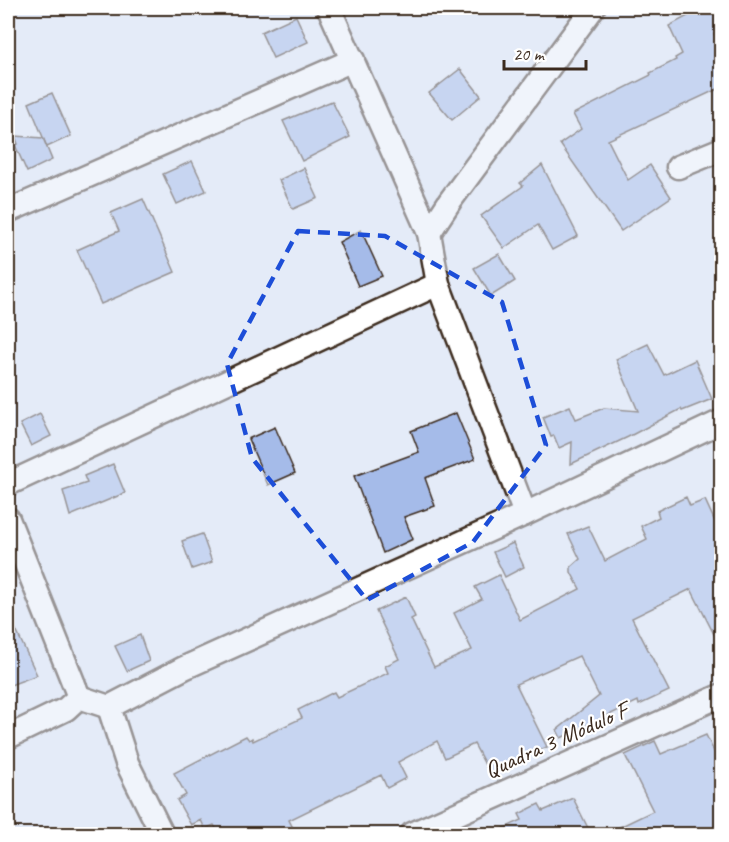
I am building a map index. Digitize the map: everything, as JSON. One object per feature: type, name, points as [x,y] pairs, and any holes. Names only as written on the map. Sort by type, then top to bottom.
[{"type":"street","points":[[429,233],[450,201],[593,8]]},
{"type":"street","points":[[338,11],[353,60],[429,233],[438,284],[525,514]]},
{"type":"street","points":[[8,211],[353,60]]},
{"type":"street","points":[[678,167],[722,149]]},
{"type":"street","points":[[8,484],[438,284]]},
{"type":"street","points":[[8,519],[79,697],[109,707],[184,669],[525,514],[722,421]]},
{"type":"street","name":"Quadra 3 Módulo F","points":[[412,834],[722,695]]},
{"type":"street","points":[[8,737],[66,710],[79,697]]},
{"type":"street","points":[[109,707],[127,764],[162,834]]},
{"type":"highlighted area","points":[[298,231],[385,236],[502,302],[546,445],[473,542],[367,600],[252,458],[227,364]]},
{"type":"building","points":[[685,8],[722,8],[722,29],[714,34],[722,49],[722,87],[608,140],[628,180],[650,165],[671,197],[621,231],[560,144],[581,129],[573,114],[651,75],[650,73],[676,60],[675,58],[682,54],[669,26],[688,16]]},
{"type":"building","points":[[296,16],[308,42],[273,58],[261,32]]},
{"type":"building","points":[[460,69],[481,96],[452,120],[429,93]]},
{"type":"building","points":[[52,93],[71,136],[47,147],[29,103]]},
{"type":"building","points":[[332,101],[350,137],[302,161],[283,121]]},
{"type":"building","points":[[15,136],[43,138],[52,160],[27,172],[15,145],[18,144]]},
{"type":"building","points":[[192,161],[206,191],[177,204],[163,174]]},
{"type":"building","points":[[542,165],[578,236],[552,250],[538,225],[504,248],[481,216],[523,186],[520,183]]},
{"type":"building","points":[[304,168],[318,198],[293,209],[279,180]]},
{"type":"building","points":[[143,199],[175,272],[101,304],[77,250],[119,231],[111,213]]},
{"type":"building","points":[[361,230],[382,276],[358,286],[339,242]]},
{"type":"building","points":[[499,254],[515,281],[491,296],[474,268]]},
{"type":"building","points":[[648,344],[664,375],[695,360],[712,399],[682,411],[681,409],[571,464],[572,442],[559,448],[554,436],[551,437],[543,417],[570,406],[576,419],[604,408],[638,411],[616,359]]},
{"type":"building","points":[[456,413],[475,459],[425,478],[435,506],[404,517],[413,539],[383,553],[354,476],[419,452],[411,431]]},
{"type":"building","points":[[40,414],[51,436],[31,446],[20,424]]},
{"type":"building","points":[[275,427],[295,473],[268,485],[248,439]]},
{"type":"building","points":[[113,464],[125,493],[70,516],[63,491],[87,483],[84,476]]},
{"type":"building","points":[[686,497],[690,506],[705,500],[722,537],[722,650],[691,589],[632,618],[669,691],[639,705],[638,701],[561,738],[557,730],[599,696],[579,656],[516,684],[547,747],[490,774],[474,744],[445,758],[437,741],[398,762],[406,778],[387,788],[381,775],[289,820],[296,834],[219,834],[214,825],[205,829],[201,820],[191,825],[177,800],[186,795],[174,773],[246,736],[249,740],[252,738],[253,741],[302,718],[298,710],[334,692],[337,697],[388,673],[385,666],[399,659],[376,611],[406,597],[415,617],[411,619],[434,667],[472,650],[454,613],[482,599],[475,587],[499,575],[520,620],[580,589],[571,572],[571,567],[580,559],[568,534],[588,526],[605,561],[647,539],[641,526],[659,517],[657,511]]},
{"type":"building","points":[[202,534],[212,562],[192,569],[182,541]]},
{"type":"building","points":[[513,543],[524,567],[505,577],[493,552]]},
{"type":"building","points":[[8,613],[37,675],[8,686]]},
{"type":"building","points":[[140,635],[149,661],[127,671],[115,646]]},
{"type":"building","points":[[706,735],[722,768],[722,834],[605,834],[653,811],[625,755],[655,741],[661,754]]},
{"type":"building","points":[[573,798],[591,834],[491,834],[522,820],[519,814],[539,804],[543,811]]}]
